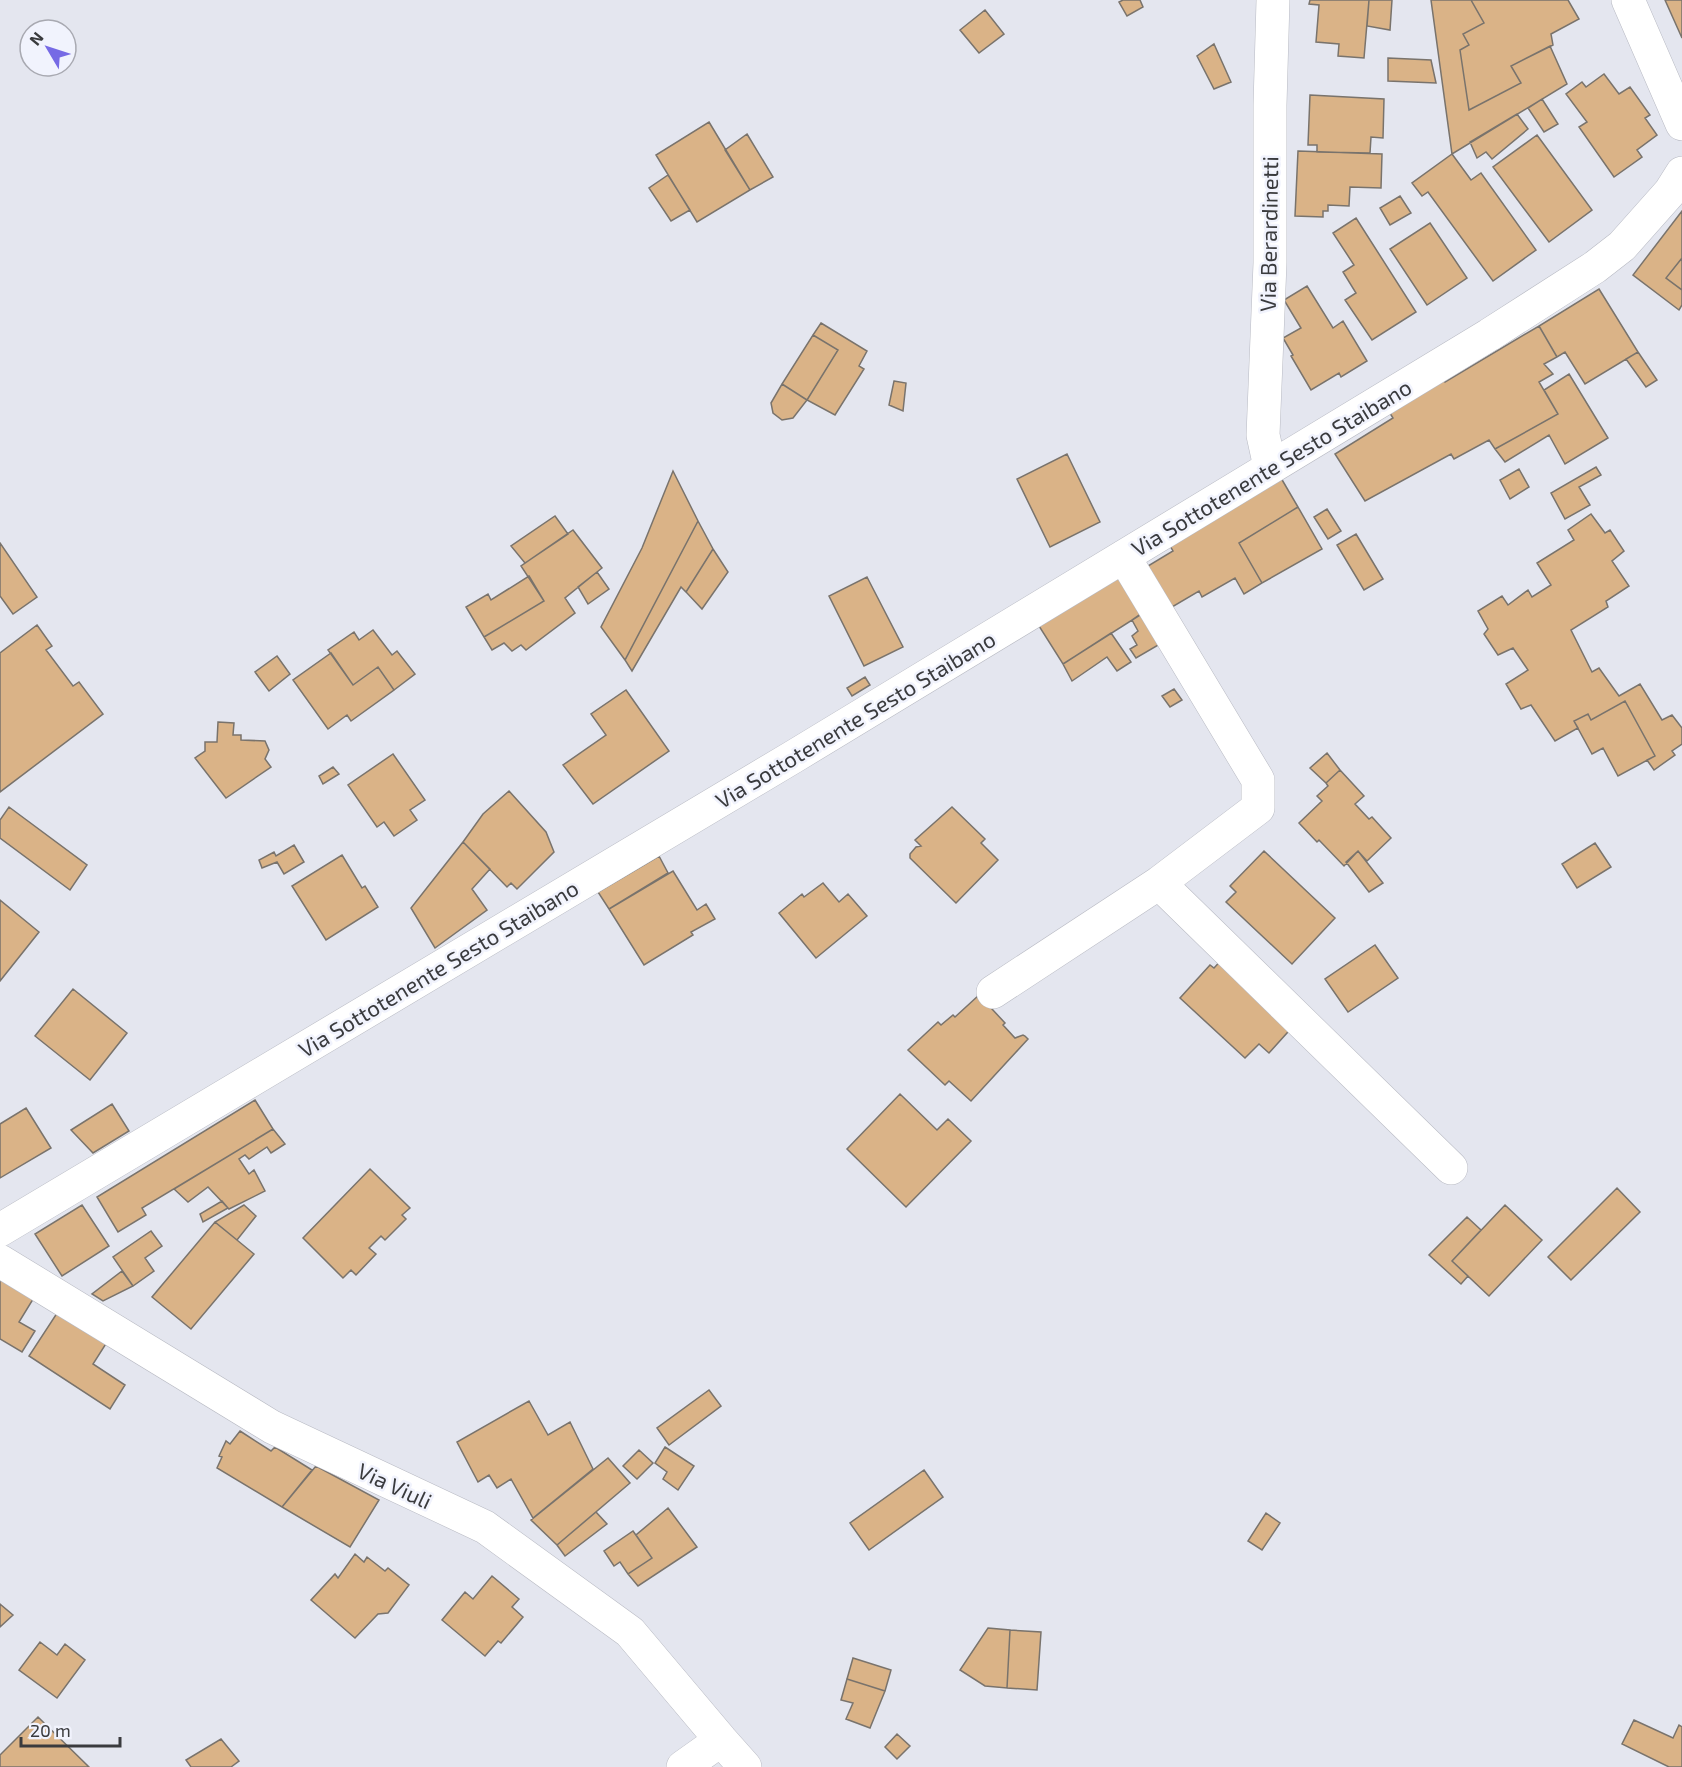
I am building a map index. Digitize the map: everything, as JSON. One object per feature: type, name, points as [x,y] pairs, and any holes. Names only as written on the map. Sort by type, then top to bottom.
[{"type":"street","name":"Via Berardinetti","points":[[1270,467],[1263,435],[1270,263],[1270,105],[1273,0]]},
{"type":"street","points":[[1628,0],[1682,124]]},
{"type":"street","name":"Via Sottotenente Sesto Staibano","points":[[0,1230],[1124,557],[1489,334],[1595,267],[1622,246],[1670,192],[1682,173]]},
{"type":"street","points":[[993,992],[1159,884],[1258,808],[1258,780],[1124,557]]},
{"type":"street","points":[[1159,884],[1451,1168]]},
{"type":"street","name":"Via Viuli","points":[[0,1261],[272,1427],[485,1527],[630,1632],[745,1767]]},
{"type":"street","points":[[683,1767],[721,1740]]},
{"type":"building","points":[[1140,0],[1143,7],[1127,16],[1119,2]]},
{"type":"building","points":[[1310,0],[1369,0],[1364,58],[1338,56],[1339,44],[1316,42],[1319,5],[1309,4]]},
{"type":"building","points":[[1369,0],[1392,0],[1390,30],[1367,26]]},
{"type":"building","points":[[1431,0],[1471,0],[1484,23],[1463,34],[1469,45],[1460,50],[1469,110],[1521,83],[1511,66],[1550,46],[1567,84],[1452,154]]},
{"type":"building","points":[[1471,0],[1568,0],[1579,19],[1551,34],[1553,45],[1511,66],[1521,83],[1469,110],[1460,50],[1469,45],[1463,34],[1484,23]]},
{"type":"building","points":[[1665,0],[1682,0],[1682,38]]},
{"type":"building","points":[[985,10],[1004,34],[979,53],[960,30]]},
{"type":"building","points":[[1214,44],[1231,82],[1214,89],[1197,56]]},
{"type":"building","points":[[1388,58],[1431,60],[1436,83],[1388,81]]},
{"type":"building","points":[[1604,74],[1619,94],[1630,87],[1650,115],[1645,118],[1657,135],[1637,150],[1642,157],[1614,177],[1579,127],[1587,122],[1566,94],[1582,82],[1586,87]]},
{"type":"building","points":[[1310,95],[1384,99],[1383,138],[1371,137],[1370,153],[1317,152],[1317,145],[1308,145]]},
{"type":"building","points":[[1542,99],[1558,124],[1544,132],[1528,108]]},
{"type":"building","points":[[1517,114],[1528,129],[1492,159],[1486,152],[1477,158],[1470,142]]},
{"type":"building","points":[[709,122],[750,190],[697,222],[656,155]]},
{"type":"building","points":[[747,134],[773,177],[750,190],[725,150]]},
{"type":"building","points":[[1537,135],[1592,210],[1549,242],[1493,167]]},
{"type":"building","points":[[1298,151],[1382,154],[1381,188],[1350,187],[1349,206],[1328,205],[1328,211],[1323,211],[1323,217],[1295,216]]},
{"type":"building","points":[[1452,154],[1471,180],[1481,173],[1536,250],[1493,281],[1428,192],[1422,196],[1412,183]]},
{"type":"building","points":[[668,175],[690,210],[671,221],[649,188]]},
{"type":"building","points":[[1400,196],[1411,213],[1390,225],[1380,208]]},
{"type":"building","points":[[1682,211],[1682,258],[1666,278],[1682,290],[1682,305],[1679,310],[1633,275]]},
{"type":"building","points":[[1356,218],[1416,312],[1372,340],[1345,300],[1356,293],[1343,272],[1354,265],[1333,233]]},
{"type":"building","points":[[1430,223],[1467,278],[1427,305],[1390,249]]},
{"type":"building","points":[[1682,258],[1682,290],[1666,278]]},
{"type":"building","points":[[1307,286],[1333,328],[1343,321],[1367,361],[1341,377],[1339,373],[1311,390],[1283,338],[1301,328],[1284,300]]},
{"type":"building","points":[[1599,289],[1638,352],[1585,384],[1565,352],[1557,357],[1539,326]]},
{"type":"building","points":[[821,323],[867,351],[859,366],[864,369],[835,415],[807,400],[838,350],[813,335]]},
{"type":"building","points":[[1539,326],[1557,357],[1544,364],[1553,374],[1539,382],[1558,414],[1495,449],[1489,440],[1454,459],[1451,454],[1365,501],[1335,454],[1393,418],[1388,410],[1441,377],[1445,382]]},
{"type":"building","points":[[813,335],[838,350],[807,400],[782,384]]},
{"type":"building","points":[[1638,352],[1657,380],[1646,387],[1626,359]]},
{"type":"building","points":[[1569,374],[1608,438],[1565,464],[1549,435],[1505,462],[1495,449],[1558,414],[1544,390]]},
{"type":"building","points":[[894,381],[906,383],[903,411],[889,405]]},
{"type":"building","points":[[782,384],[807,400],[793,418],[782,420],[773,413],[771,403]]},
{"type":"building","points":[[1067,454],[1100,522],[1050,547],[1017,479]]},
{"type":"building","points":[[1596,467],[1601,475],[1579,487],[1590,505],[1565,519],[1551,493]]},
{"type":"building","points":[[1519,469],[1529,487],[1510,499],[1500,480]]},
{"type":"building","points":[[673,471],[698,521],[625,660],[601,627],[642,548]]},
{"type":"building","points":[[1281,478],[1298,507],[1239,543],[1262,583],[1244,594],[1235,578],[1202,597],[1199,591],[1167,610],[1143,569],[1173,551],[1169,544]]},
{"type":"building","points":[[1298,507],[1322,549],[1262,583],[1239,543]]},
{"type":"building","points":[[1327,509],[1341,531],[1328,539],[1314,517]]},
{"type":"building","points":[[1591,514],[1605,533],[1610,530],[1624,551],[1612,561],[1629,586],[1606,601],[1608,607],[1571,630],[1592,672],[1599,668],[1619,696],[1640,684],[1662,720],[1672,715],[1682,728],[1682,744],[1672,751],[1675,755],[1654,770],[1647,760],[1655,756],[1625,701],[1591,720],[1588,714],[1574,721],[1578,728],[1555,741],[1531,705],[1521,709],[1506,684],[1528,670],[1513,648],[1498,655],[1484,634],[1488,629],[1478,611],[1502,596],[1508,605],[1528,590],[1532,597],[1551,585],[1537,563],[1574,540],[1568,530]]},
{"type":"building","points":[[555,516],[568,534],[525,563],[511,546]]},
{"type":"building","points":[[698,521],[713,549],[686,592],[681,587],[632,671],[625,660]]},
{"type":"building","points":[[573,530],[602,568],[565,598],[575,613],[526,650],[521,645],[512,651],[504,643],[492,650],[484,637],[544,601],[521,566]]},
{"type":"building","points":[[1356,534],[1383,579],[1364,590],[1337,545]]},
{"type":"building","points":[[0,543],[37,597],[13,614],[0,596]]},
{"type":"building","points":[[713,549],[728,572],[702,609],[686,592]]},
{"type":"building","points":[[597,572],[609,589],[588,604],[578,587]]},
{"type":"building","points":[[1124,572],[1148,610],[1063,664],[1039,626]]},
{"type":"building","points":[[529,576],[544,601],[484,637],[466,607],[488,594],[491,600]]},
{"type":"building","points":[[867,577],[903,647],[864,666],[829,596]]},
{"type":"building","points":[[1142,613],[1160,644],[1136,658],[1130,649],[1137,645],[1132,636],[1138,631],[1132,620]]},
{"type":"building","points":[[37,625],[52,646],[46,650],[73,686],[79,682],[103,714],[0,792],[0,653]]},
{"type":"building","points":[[373,630],[392,655],[397,651],[415,674],[394,690],[378,667],[353,685],[328,650],[354,632],[359,640]]},
{"type":"building","points":[[1111,633],[1131,662],[1117,671],[1107,657],[1072,681],[1063,664]]},
{"type":"building","points":[[331,653],[353,685],[378,667],[394,690],[351,721],[347,715],[328,729],[293,680]]},
{"type":"building","points":[[277,656],[290,674],[269,691],[255,672]]},
{"type":"building","points":[[865,677],[870,685],[852,696],[847,688]]},
{"type":"building","points":[[1174,689],[1182,700],[1170,707],[1162,696]]},
{"type":"building","points":[[626,690],[669,751],[593,804],[563,765],[606,735],[591,714]]},
{"type":"building","points":[[1625,701],[1655,756],[1618,776],[1603,748],[1592,754],[1574,721],[1588,714],[1591,720]]},
{"type":"building","points":[[218,722],[234,723],[233,735],[241,735],[241,740],[265,741],[269,750],[265,759],[271,767],[226,798],[195,758],[205,751],[205,742],[217,742]]},
{"type":"building","points":[[1327,753],[1340,770],[1326,783],[1310,768]]},
{"type":"building","points":[[393,754],[425,800],[410,810],[417,820],[394,836],[384,822],[377,827],[348,785]]},
{"type":"building","points":[[333,767],[339,774],[323,784],[319,776]]},
{"type":"building","points":[[1340,770],[1364,796],[1355,804],[1369,819],[1372,817],[1391,838],[1367,861],[1358,851],[1344,866],[1299,823],[1322,801],[1317,796],[1328,786],[1326,783]]},
{"type":"building","points":[[509,791],[546,832],[554,852],[517,889],[511,883],[507,887],[463,842],[483,814]]},
{"type":"building","points":[[9,807],[87,865],[70,890],[0,838],[0,820]]},
{"type":"building","points":[[952,807],[985,839],[981,843],[998,860],[956,903],[910,858],[910,854],[916,847],[921,846],[915,840]]},
{"type":"building","points":[[463,842],[490,869],[472,889],[487,910],[435,948],[411,908]]},
{"type":"building","points":[[1595,843],[1611,867],[1577,888],[1562,864]]},
{"type":"building","points":[[294,845],[304,862],[284,874],[277,862],[262,868],[259,860],[274,852],[276,856]]},
{"type":"building","points":[[1264,851],[1335,918],[1292,964],[1226,902],[1236,892],[1230,886]]},
{"type":"building","points":[[1358,851],[1383,883],[1369,892],[1346,862]]},
{"type":"building","points":[[342,855],[362,888],[365,886],[378,907],[326,940],[292,886]]},
{"type":"building","points":[[659,856],[668,873],[609,909],[598,892]]},
{"type":"building","points":[[673,871],[697,910],[706,904],[715,919],[691,932],[693,935],[644,965],[609,909]]},
{"type":"building","points":[[823,883],[839,902],[848,894],[867,916],[816,958],[779,913],[802,894],[804,897]]},
{"type":"building","points":[[0,900],[39,932],[0,981]]},
{"type":"building","points":[[1375,945],[1398,978],[1348,1012],[1325,979]]},
{"type":"building","points":[[1225,956],[1296,1023],[1269,1053],[1259,1044],[1245,1058],[1180,998],[1210,965],[1214,968]]},
{"type":"building","points":[[73,989],[127,1033],[90,1080],[35,1036]]},
{"type":"building","points":[[979,995],[1005,1023],[1003,1025],[1015,1038],[1023,1035],[1028,1039],[971,1101],[949,1081],[945,1085],[908,1050],[938,1022],[941,1025],[953,1015],[955,1017]]},
{"type":"building","points":[[900,1094],[937,1130],[948,1119],[971,1141],[906,1207],[847,1149]]},
{"type":"building","points":[[255,1100],[273,1129],[142,1208],[146,1215],[118,1232],[97,1197]]},
{"type":"building","points":[[112,1104],[129,1131],[93,1153],[71,1130]]},
{"type":"building","points":[[26,1108],[51,1148],[0,1178],[0,1124]]},
{"type":"building","points":[[273,1129],[285,1144],[271,1153],[267,1147],[249,1159],[245,1155],[239,1159],[249,1174],[254,1170],[265,1191],[229,1209],[208,1187],[188,1202],[174,1189]]},
{"type":"building","points":[[370,1169],[410,1208],[402,1215],[406,1219],[385,1240],[381,1236],[369,1248],[376,1254],[356,1275],[351,1270],[343,1278],[303,1238]]},
{"type":"building","points":[[1617,1188],[1640,1212],[1571,1280],[1548,1257]]},
{"type":"building","points":[[222,1201],[228,1208],[203,1222],[200,1214]]},
{"type":"building","points":[[82,1205],[109,1246],[62,1276],[35,1234]]},
{"type":"building","points":[[244,1205],[256,1216],[237,1240],[215,1222]]},
{"type":"building","points":[[1505,1205],[1542,1240],[1489,1296],[1452,1261]]},
{"type":"building","points":[[1467,1217],[1481,1230],[1452,1261],[1468,1276],[1461,1284],[1429,1255]]},
{"type":"building","points":[[215,1222],[254,1254],[191,1329],[152,1297]]},
{"type":"building","points":[[151,1231],[162,1246],[145,1258],[154,1271],[133,1286],[113,1257]]},
{"type":"building","points":[[122,1271],[133,1286],[103,1301],[92,1294]]},
{"type":"building","points":[[0,1274],[35,1296],[19,1322],[35,1331],[22,1352],[0,1339]]},
{"type":"building","points":[[61,1307],[109,1339],[93,1364],[125,1385],[110,1409],[29,1356]]},
{"type":"building","points":[[709,1390],[721,1406],[669,1445],[657,1428]]},
{"type":"building","points":[[529,1401],[548,1435],[570,1422],[593,1469],[533,1518],[511,1479],[497,1488],[489,1475],[478,1482],[457,1442]]},
{"type":"building","points":[[240,1431],[271,1451],[275,1447],[312,1470],[282,1507],[217,1468],[222,1457],[219,1456],[226,1441],[230,1444]]},
{"type":"building","points":[[665,1447],[694,1466],[678,1490],[663,1479],[667,1472],[655,1463]]},
{"type":"building","points":[[639,1450],[653,1463],[637,1479],[623,1466]]},
{"type":"building","points":[[608,1458],[630,1483],[557,1545],[531,1520]]},
{"type":"building","points":[[316,1466],[379,1500],[350,1547],[282,1507]]},
{"type":"building","points":[[924,1470],[943,1497],[869,1550],[850,1523]]},
{"type":"building","points":[[668,1508],[697,1547],[638,1586],[628,1574],[652,1558],[636,1535]]},
{"type":"building","points":[[596,1512],[607,1524],[565,1556],[557,1545]]},
{"type":"building","points":[[1266,1513],[1280,1523],[1262,1550],[1248,1541]]},
{"type":"building","points":[[633,1531],[652,1558],[628,1574],[620,1562],[614,1566],[604,1551]]},
{"type":"building","points":[[355,1554],[364,1562],[367,1557],[385,1571],[388,1568],[409,1585],[388,1613],[378,1614],[355,1638],[311,1600],[335,1574],[338,1578]]},
{"type":"building","points":[[492,1576],[519,1599],[512,1607],[523,1617],[501,1643],[498,1641],[485,1656],[442,1620],[465,1592],[473,1599]]},
{"type":"building","points":[[0,1604],[13,1615],[0,1627]]},
{"type":"building","points":[[988,1628],[1010,1630],[1007,1688],[985,1686],[960,1670]]},
{"type":"building","points":[[1010,1630],[1041,1632],[1037,1690],[1007,1688]]},
{"type":"building","points":[[40,1642],[57,1655],[65,1644],[85,1660],[57,1698],[19,1670]]},
{"type":"building","points":[[853,1658],[891,1670],[885,1691],[847,1679]]},
{"type":"building","points":[[847,1679],[885,1691],[870,1728],[846,1719],[853,1703],[841,1700]]},
{"type":"building","points":[[38,1717],[89,1767],[0,1767],[0,1755]]},
{"type":"building","points":[[1634,1720],[1673,1738],[1679,1725],[1682,1727],[1682,1767],[1669,1767],[1622,1744]]},
{"type":"building","points":[[897,1734],[910,1746],[897,1759],[885,1747]]},
{"type":"building","points":[[221,1739],[239,1761],[231,1767],[191,1767],[186,1760]]}]
